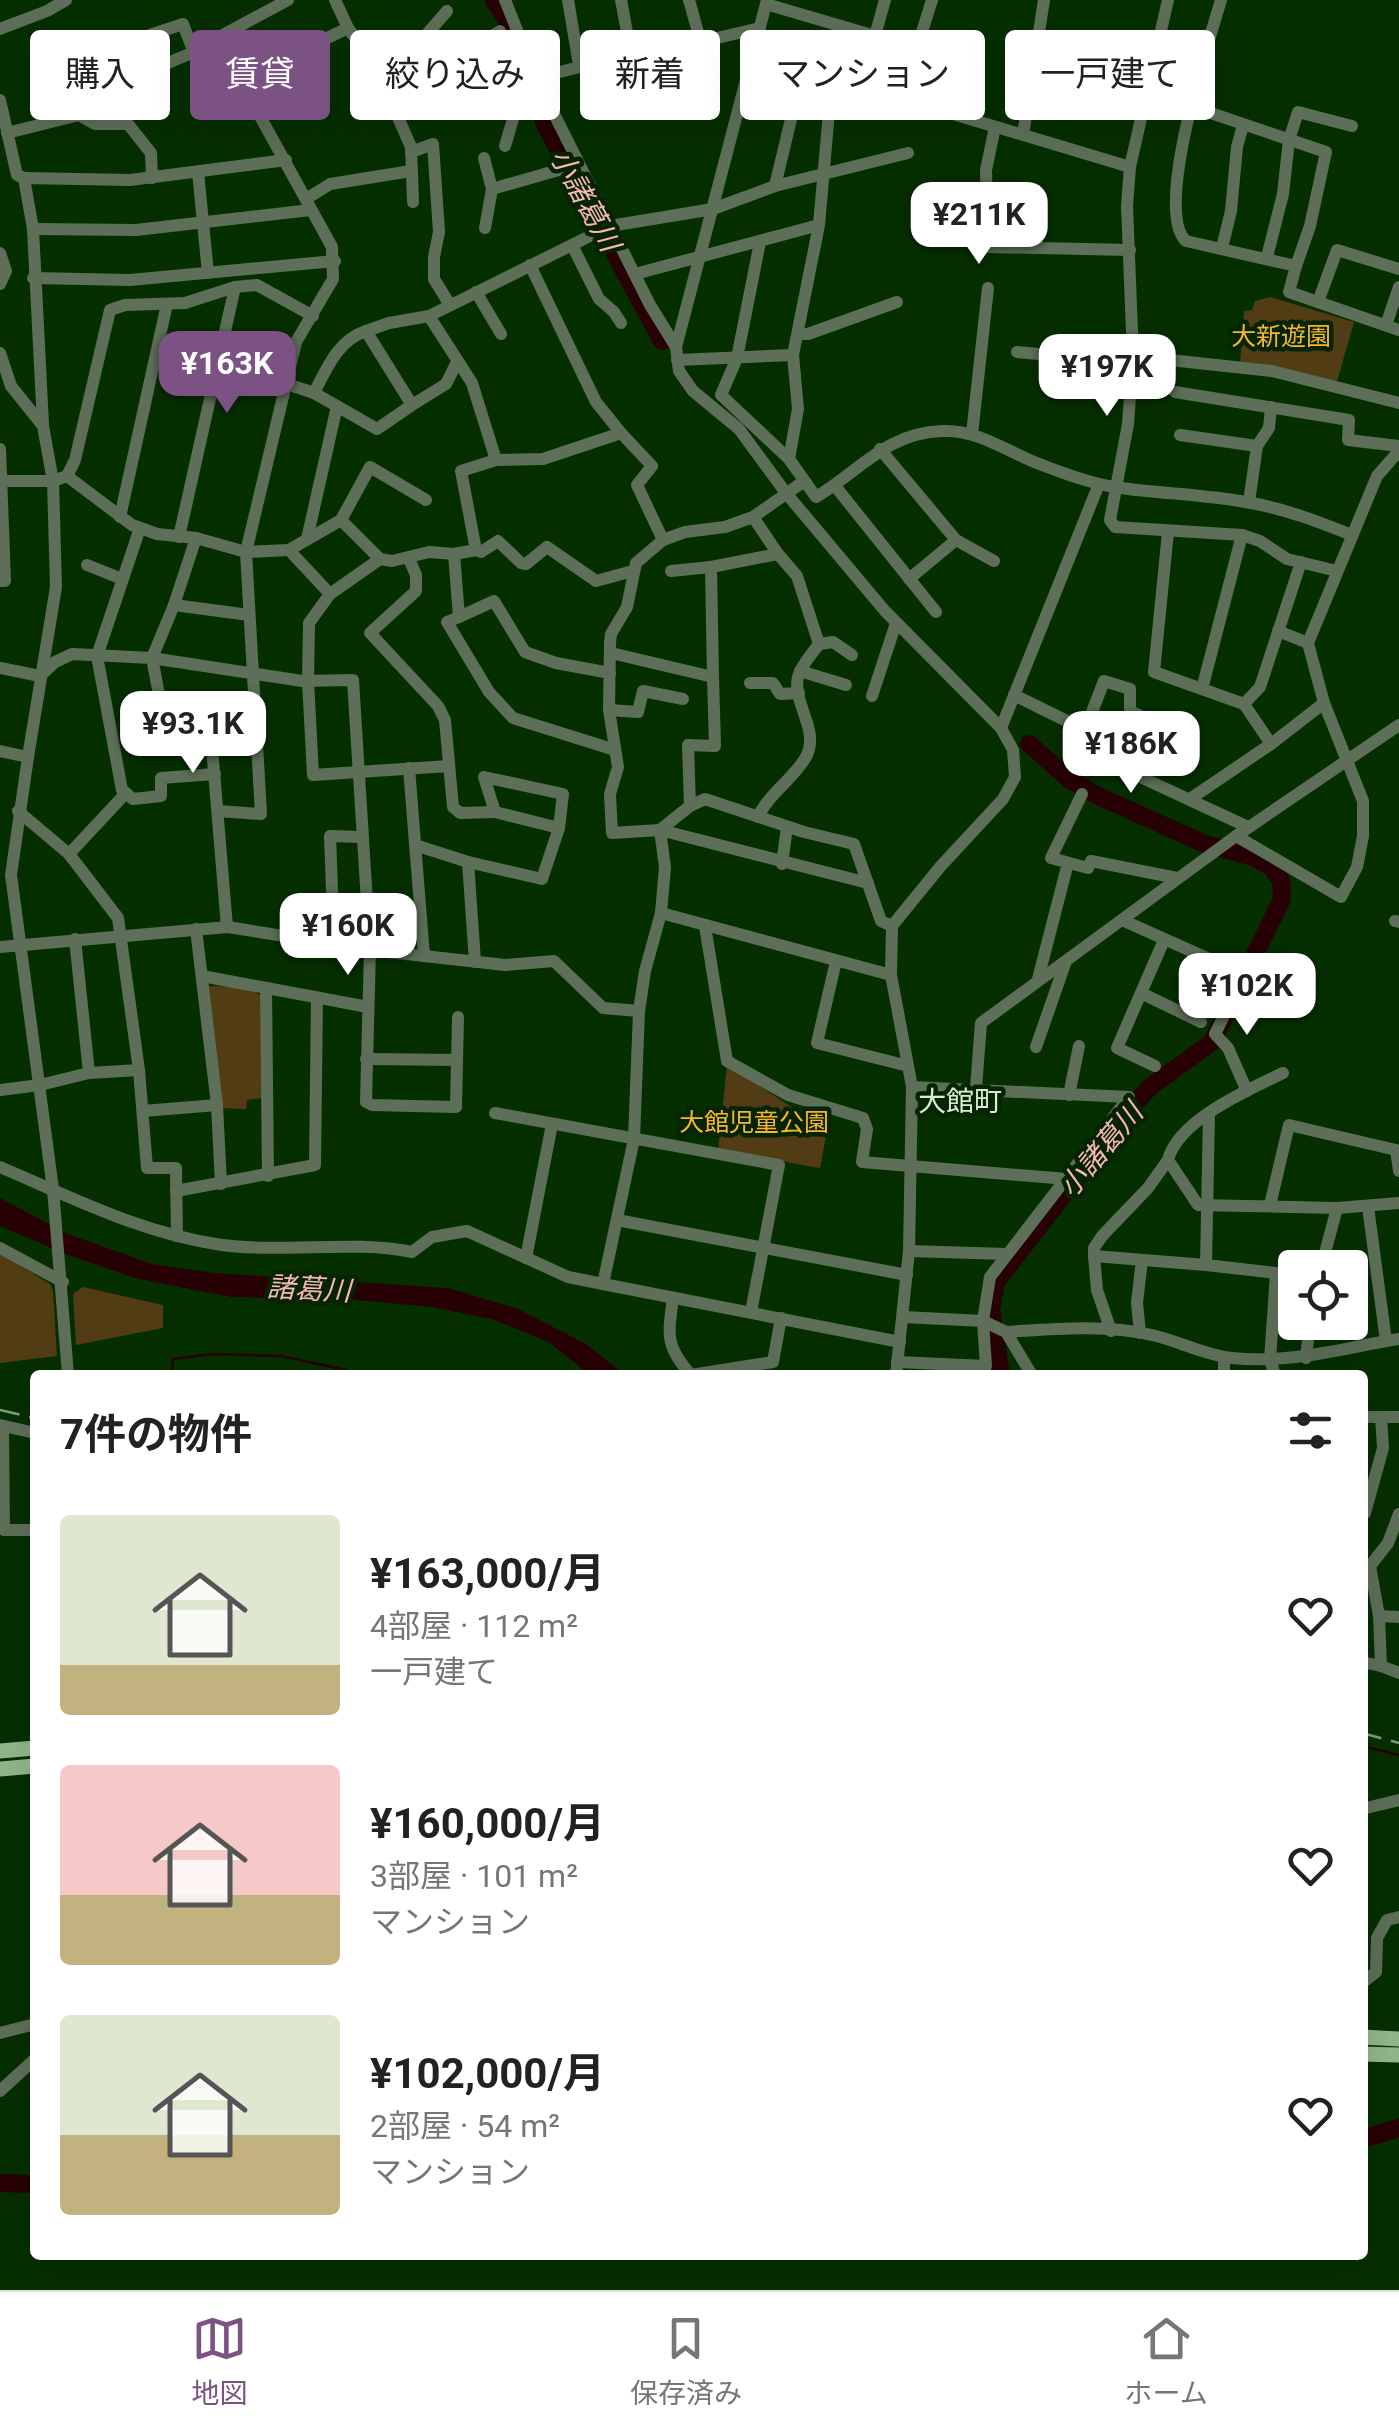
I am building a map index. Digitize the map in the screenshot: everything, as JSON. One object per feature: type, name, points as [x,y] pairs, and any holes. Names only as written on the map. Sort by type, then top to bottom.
[{"type":"main road","points":[[0,1750],[30,1748]]},
{"type":"main road","points":[[0,1769],[30,1766]]},
{"type":"main road","points":[[1368,2038],[1399,2039]]},
{"type":"main road","points":[[1368,2054],[1399,2055]]},
{"type":"street","points":[[0,29],[44,6],[66,0]]},
{"type":"street","points":[[233,30],[288,0]]},
{"type":"street","points":[[334,0],[350,31]]},
{"type":"street","points":[[505,0],[517,30]]},
{"type":"street","points":[[560,71],[579,65],[568,0]]},
{"type":"street","points":[[622,0],[627,30]]},
{"type":"street","points":[[688,0],[697,30]]},
{"type":"street","points":[[877,30],[885,0]]},
{"type":"street","points":[[923,30],[932,0]]},
{"type":"street","points":[[1024,135],[1044,0]]},
{"type":"street","points":[[1168,0],[1130,167],[1127,206],[1133,360],[1128,424],[1110,520],[1115,527],[1242,534],[1287,559],[1337,571]]},
{"type":"street","points":[[1212,30],[1221,0]]},
{"type":"street","points":[[720,37],[760,28],[766,2],[856,30]]},
{"type":"street","points":[[431,30],[447,12]]},
{"type":"street","points":[[165,30],[183,24],[190,42]]},
{"type":"street","points":[[330,37],[348,28]]},
{"type":"street","points":[[0,100],[17,175],[24,178],[152,178],[286,160]]},
{"type":"street","points":[[740,108],[676,353],[678,370],[693,392],[739,430],[786,493],[896,623],[1001,728],[1014,750],[1015,777],[1004,799],[940,867],[892,926],[891,975],[912,1087],[909,1251],[897,1368],[986,1366],[983,1322],[990,1277],[1129,1097],[912,1087]]},
{"type":"street","points":[[1267,257],[1284,194],[1288,140],[1298,112],[1352,126]]},
{"type":"street","points":[[1215,115],[1326,152],[1310,226],[1289,292],[1392,327],[1399,286]]},
{"type":"street","points":[[7,133],[43,120]]},
{"type":"street","points":[[90,120],[95,124],[128,124],[151,153],[152,178]]},
{"type":"street","points":[[218,811],[261,814],[246,552],[296,342],[333,280],[335,261],[332,247],[263,120]]},
{"type":"street","points":[[398,120],[411,152],[412,202]]},
{"type":"street","points":[[505,146],[512,120]]},
{"type":"street","points":[[553,120],[604,229],[635,274],[676,353]]},
{"type":"street","points":[[775,186],[791,120]]},
{"type":"street","points":[[789,459],[798,410],[793,355],[818,226],[828,120]]},
{"type":"street","points":[[972,120],[1130,167]]},
{"type":"street","points":[[1187,120],[1179,166],[1180,236],[1186,241],[1296,266]]},
{"type":"street","points":[[1222,248],[1231,211],[1235,158],[1244,125]]},
{"type":"street","points":[[995,127],[986,170],[988,247],[1130,250]]},
{"type":"street","points":[[411,152],[433,144],[438,232],[434,279],[450,305]]},
{"type":"street","points":[[314,392],[334,355],[357,334],[389,323],[430,316],[604,229],[714,208],[775,186],[908,153]]},
{"type":"street","points":[[484,158],[492,189],[485,228]]},
{"type":"street","points":[[492,189],[570,163]]},
{"type":"street","points":[[33,230],[136,230],[203,222],[308,205],[330,184],[411,171]]},
{"type":"street","points":[[198,172],[208,273]]},
{"type":"street","points":[[24,178],[33,230],[56,587],[18,811],[11,876],[54,1196],[68,1370]]},
{"type":"street","points":[[635,274],[818,226]]},
{"type":"street","points":[[760,242],[737,358],[721,395],[789,459],[816,496],[835,486],[880,449],[943,430],[972,434],[1098,484],[1250,502],[1301,515],[1352,536]]},
{"type":"street","points":[[572,244],[599,299],[621,323]]},
{"type":"street","points":[[1318,302],[1336,250],[1399,269]]},
{"type":"street","points":[[0,253],[6,270],[0,284]]},
{"type":"street","points":[[34,278],[130,280],[335,261]]},
{"type":"street","points":[[530,266],[596,402],[652,466],[637,485],[663,540]]},
{"type":"street","points":[[1,481],[52,481],[67,476],[75,460],[110,310],[126,305],[185,303],[235,286],[257,285],[313,316]]},
{"type":"street","points":[[179,536],[235,286]]},
{"type":"street","points":[[972,434],[988,288]]},
{"type":"street","points":[[476,292],[501,334]]},
{"type":"street","points":[[798,334],[808,334],[896,302]]},
{"type":"street","points":[[120,517],[168,304]]},
{"type":"street","points":[[430,316],[472,383],[496,460]]},
{"type":"street","points":[[366,332],[412,406]]},
{"type":"street","points":[[1017,352],[1272,372],[1399,404]]},
{"type":"street","points":[[0,353],[11,386],[43,426]]},
{"type":"street","points":[[676,353],[737,358],[793,355]]},
{"type":"street","points":[[287,384],[314,392],[376,429],[446,384],[457,362]]},
{"type":"street","points":[[1175,392],[1348,420],[1348,440],[1399,448]]},
{"type":"street","points":[[307,540],[337,406]]},
{"type":"street","points":[[1250,502],[1257,446],[1269,428],[1271,407]]},
{"type":"street","points":[[476,550],[461,471],[496,460],[543,459],[622,433]]},
{"type":"street","points":[[1180,435],[1257,446]]},
{"type":"street","points":[[1236,836],[1341,897],[1357,866],[1363,836],[1363,801],[1324,703],[1308,642],[1376,476],[1399,448]]},
{"type":"street","points":[[0,449],[5,581],[0,581]]},
{"type":"street","points":[[880,449],[956,540],[994,561]]},
{"type":"street","points":[[67,476],[140,528],[246,552],[289,550],[340,520],[370,468],[426,500]]},
{"type":"street","points":[[804,482],[753,517],[663,540],[636,563],[627,607],[611,634],[609,710],[618,767],[610,794],[612,833],[660,830],[868,884]]},
{"type":"street","points":[[1001,728],[1098,484]]},
{"type":"street","points":[[835,486],[936,612]]},
{"type":"street","points":[[753,517],[798,576],[819,644]]},
{"type":"street","points":[[340,520],[380,559]]},
{"type":"street","points":[[140,528],[96,656],[122,790],[133,799],[161,796],[160,778],[215,774]]},
{"type":"street","points":[[1168,532],[1154,672],[1244,704],[1272,744]]},
{"type":"street","points":[[1202,689],[1242,534]]},
{"type":"street","points":[[196,538],[152,658],[166,726],[255,720]]},
{"type":"street","points":[[909,579],[956,540]]},
{"type":"street","points":[[449,766],[313,776],[309,622],[330,594],[380,559],[409,559],[429,552],[482,552],[498,541],[526,564],[547,547],[596,580],[633,571]]},
{"type":"street","points":[[289,550],[330,594]]},
{"type":"street","points":[[454,554],[459,617]]},
{"type":"street","points":[[671,571],[778,554]]},
{"type":"street","points":[[409,559],[416,575],[416,590],[370,632],[438,706],[445,720],[453,807],[460,813],[495,812],[559,828]]},
{"type":"street","points":[[1244,704],[1260,687],[1301,562]]},
{"type":"street","points":[[87,565],[122,579]]},
{"type":"street","points":[[690,806],[688,745],[715,746],[711,567]]},
{"type":"street","points":[[610,673],[556,663],[524,652],[494,602],[447,622],[489,692],[512,718],[615,750]]},
{"type":"street","points":[[174,605],[249,615]]},
{"type":"street","points":[[872,696],[896,623]]},
{"type":"street","points":[[1278,632],[1308,642]]},
{"type":"street","points":[[758,817],[764,803],[807,755],[810,738],[797,683],[800,671],[819,644],[833,642],[852,655]]},
{"type":"street","points":[[611,653],[713,677]]},
{"type":"street","points":[[40,676],[55,662],[72,654],[152,658],[308,680],[353,680],[370,950],[366,1102],[456,1106],[458,1017]]},
{"type":"street","points":[[0,668],[40,676]]},
{"type":"street","points":[[800,671],[846,685]]},
{"type":"street","points":[[1160,725],[1130,711],[1130,689],[1104,681],[1078,748],[1248,827]]},
{"type":"street","points":[[750,682],[773,682],[780,694],[799,693]]},
{"type":"street","points":[[609,710],[638,712],[643,691],[683,699]]},
{"type":"street","points":[[1014,695],[1085,730]]},
{"type":"street","points":[[1190,799],[1272,744],[1324,703]]},
{"type":"street","points":[[210,724],[227,927]]},
{"type":"street","points":[[976,1088],[981,1023],[1248,827],[1399,726]]},
{"type":"street","points":[[0,752],[28,757]]},
{"type":"street","points":[[409,768],[424,956]]},
{"type":"street","points":[[416,845],[542,879],[559,828],[562,794],[484,777],[495,812]]},
{"type":"street","points":[[69,854],[126,794]]},
{"type":"street","points":[[1082,794],[1051,858],[1088,868],[1090,861],[1177,878]]},
{"type":"street","points":[[660,830],[705,799],[854,844],[881,921],[892,926]]},
{"type":"street","points":[[18,811],[69,854],[118,918],[148,1168],[176,1168],[177,1236]]},
{"type":"street","points":[[782,864],[788,826]]},
{"type":"street","points":[[603,1284],[634,1139],[639,1010],[645,970],[661,914],[665,867],[660,830]]},
{"type":"street","points":[[334,944],[330,836],[361,837]]},
{"type":"street","points":[[468,862],[475,962]]},
{"type":"street","points":[[1038,979],[1068,863]]},
{"type":"street","points":[[661,914],[891,975]]},
{"type":"street","points":[[1122,920],[1227,967]]},
{"type":"street","points":[[705,926],[727,1061],[788,1095],[863,1118],[867,1129],[862,1162],[1067,1179]]},
{"type":"street","points":[[0,947],[227,927],[475,962],[554,962],[603,1008],[639,1010]]},
{"type":"street","points":[[196,929],[221,1184]]},
{"type":"street","points":[[75,939],[89,1073]]},
{"type":"street","points":[[1155,1066],[1117,1048],[1164,940]]},
{"type":"street","points":[[836,961],[817,1043],[908,1066]]},
{"type":"street","points":[[1036,1046],[1066,961]]},
{"type":"street","points":[[202,976],[368,1007]]},
{"type":"street","points":[[1238,987],[1215,1034],[1228,1048],[1247,1090]]},
{"type":"street","points":[[266,988],[268,1176]]},
{"type":"street","points":[[1143,994],[1201,1022]]},
{"type":"street","points":[[176,1190],[315,1165],[317,998]]},
{"type":"street","points":[[1068,1095],[1079,1046]]},
{"type":"street","points":[[366,1059],[457,1060]]},
{"type":"street","points":[[0,1090],[89,1073],[139,1070]]},
{"type":"street","points":[[1110,1331],[1097,1290],[1094,1256],[1102,1236],[1148,1188],[1168,1160],[1172,1147],[1209,1113],[1283,1074]]},
{"type":"street","points":[[142,1112],[216,1105]]},
{"type":"street","points":[[1206,1265],[1209,1113]]},
{"type":"street","points":[[495,1114],[779,1165],[751,1312]]},
{"type":"street","points":[[526,1258],[552,1124]]},
{"type":"street","points":[[1270,1204],[1289,1124],[1396,1150],[1399,1170]]},
{"type":"street","points":[[1168,1160],[1198,1205],[1337,1208],[1399,1203]]},
{"type":"street","points":[[0,1166],[54,1196],[118,1220],[177,1236],[260,1248],[387,1247],[412,1252],[432,1237],[467,1231],[568,1277],[900,1342]]},
{"type":"street","points":[[904,1317],[983,1322],[1006,1332],[1069,1328],[1140,1333],[1224,1356],[1270,1360],[1306,1358],[1393,1340],[1368,1207]]},
{"type":"street","points":[[1326,1250],[1337,1208]]},
{"type":"street","points":[[617,1220],[907,1275]]},
{"type":"street","points":[[0,1248],[62,1275]]},
{"type":"street","points":[[909,1251],[1007,1254]]},
{"type":"street","points":[[1094,1256],[1276,1272],[1270,1360],[1274,1370]]},
{"type":"street","points":[[1140,1333],[1137,1303],[1142,1260]]},
{"type":"street","points":[[673,1298],[668,1338],[675,1358],[686,1370]]},
{"type":"street","points":[[723,1370],[773,1362],[781,1318]]},
{"type":"street","points":[[1006,1332],[1029,1370]]},
{"type":"street","points":[[1306,1358],[1308,1340]]},
{"type":"street","points":[[1224,1356],[1224,1370]]},
{"type":"street","points":[[1368,1417],[1399,1417]]},
{"type":"street","points":[[1368,1494],[1383,1448],[1380,1417]]},
{"type":"street","points":[[30,1432],[1,1426],[4,1530],[30,1530]]},
{"type":"street","points":[[1368,1564],[1388,1543],[1399,1514]]},
{"type":"street","points":[[1368,1574],[1379,1616],[1380,1666]]},
{"type":"street","points":[[1379,1616],[1399,1617]]},
{"type":"street","points":[[1368,1663],[1399,1673]]},
{"type":"street","points":[[1368,1808],[1399,1800]]},
{"type":"street","points":[[1368,1978],[1376,1972],[1377,1938],[1387,1920],[1399,1917]]},
{"type":"street","points":[[0,2033],[30,2025]]},
{"type":"street","points":[[0,2091],[30,2064]]},
{"type":"green space","name":"大新遊園","points":[[1270,297],[1354,322],[1336,385],[1240,365],[1244,311],[1252,310],[1255,301]]},
{"type":"green space","points":[[206,986],[244,988],[263,998],[262,1098],[247,1100],[246,1109],[220,1108]]},
{"type":"green space","name":"大館児童公園","points":[[727,1065],[793,1108],[830,1116],[820,1168],[718,1150]]},
{"type":"green space","points":[[0,1253],[50,1284],[57,1356],[0,1363]]},
{"type":"green space","points":[[83,1287],[163,1305],[163,1328],[76,1345],[73,1294]]},
{"type":"water","points":[[0,1198],[68,1234],[152,1264],[215,1273],[448,1288],[518,1309],[586,1344],[619,1370],[584,1370],[550,1343],[495,1320],[432,1307],[356,1300],[232,1297],[135,1278],[0,1226]]},
{"type":"waterway","name":"小諸葛川","points":[[494,0],[506,18],[546,127],[662,341]]},
{"type":"waterway","name":"小諸葛川","points":[[1000,1370],[991,1310],[996,1282],[1130,1109],[1150,1087],[1212,1042],[1282,899],[1281,880],[1270,866],[1250,856],[1205,844],[1096,795],[1069,779],[1029,744]]},
{"type":"waterway","points":[[172,1370],[173,1359],[212,1354],[281,1356],[346,1370]]},
{"type":"waterway","points":[[1368,1747],[1399,1755]]},
{"type":"waterway","name":"諸葛川","points":[[1368,2137],[1399,2128]]},
{"type":"waterway","points":[[0,2183],[30,2184]]},
{"type":"railway","points":[[0,1410],[30,1417]]},
{"type":"railway","points":[[1368,1735],[1399,1743]]},
{"type":"district","name":"大館町","points":[[960,1101]]}]
